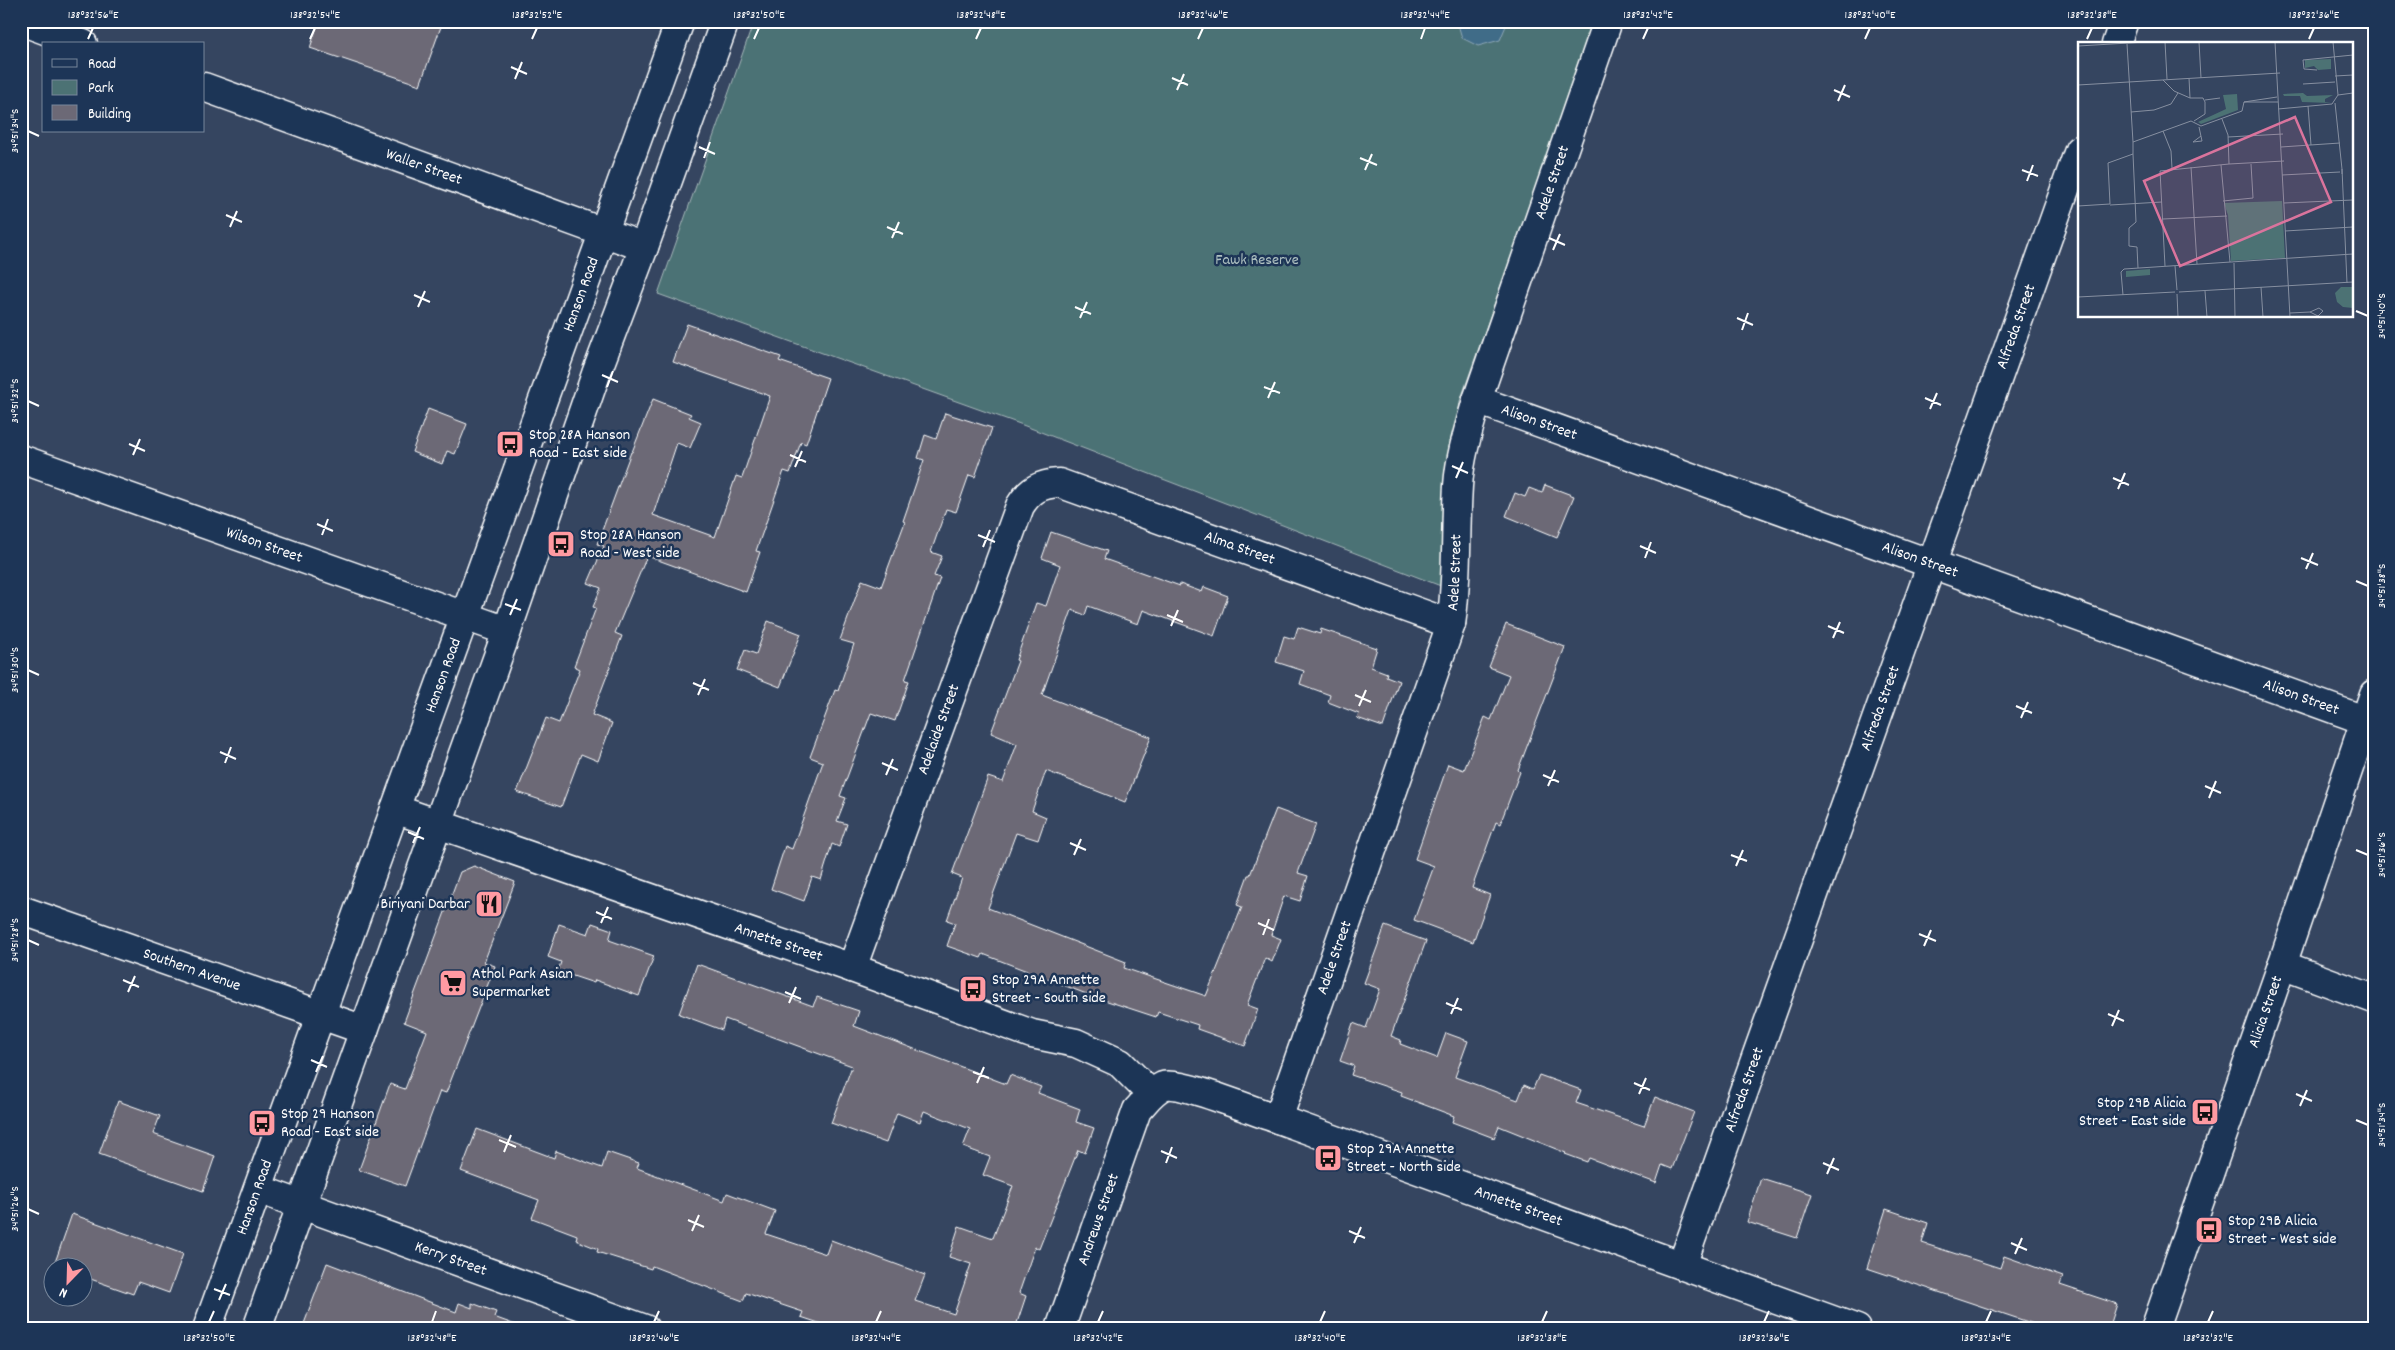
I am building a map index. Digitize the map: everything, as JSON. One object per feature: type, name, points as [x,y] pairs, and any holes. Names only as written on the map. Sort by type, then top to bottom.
[{"type":"street","points":[[21,21],[78,42]]},
{"type":"street","name":"Hanson Road","points":[[207,1329],[680,21]]},
{"type":"street","points":[[256,1329],[438,824],[596,374],[725,21]]},
{"type":"street","name":"Adele Street","points":[[1278,1120],[1451,624],[1456,595],[1458,485],[1465,441],[1477,400],[1608,21]]},
{"type":"street","points":[[2117,42],[2124,21]]},
{"type":"street","name":"Waller Street","points":[[205,87],[644,247]]},
{"type":"street","name":"Alfreda Street","points":[[1682,1265],[2078,153]]},
{"type":"street","name":"Alison Street","points":[[1477,400],[2364,720]]},
{"type":"street","name":"Wilson Street","points":[[21,459],[506,631]]},
{"type":"street","name":"Alma Street","points":[[1029,493],[1044,484],[1059,483],[1451,624]]},
{"type":"street","name":"Adelaide Street","points":[[852,968],[1020,506],[1029,493]]},
{"type":"street","name":"Alicia Street","points":[[2155,1329],[2374,694]]},
{"type":"street","name":"Annette Street","points":[[395,808],[852,968],[1032,1034],[1076,1043],[1104,1054],[1120,1063],[1144,1102],[1164,1086],[1185,1087],[1857,1329]]},
{"type":"street","name":"Southern Avenue","points":[[21,910],[364,1030]]},
{"type":"street","points":[[2282,965],[2374,999]]},
{"type":"street","name":"Andrews Street","points":[[1060,1329],[1144,1102]]},
{"type":"street","name":"Kerry Street","points":[[258,1189],[645,1329]]},
{"type":"green space","name":"Fawk Reserve","points":[[754,21],[1595,21],[1460,401],[1450,474],[1446,588],[1020,424],[658,294]]},
{"type":"water","points":[[1457,21],[1508,21],[1500,40],[1478,46],[1462,38]]},
{"type":"building","points":[[319,21],[443,21],[420,85],[310,48]]},
{"type":"building","points":[[687,324],[781,357],[779,361],[828,378],[806,444],[801,442],[790,473],[784,471],[756,551],[760,552],[746,592],[647,556],[615,633],[622,636],[592,715],[612,723],[598,761],[581,754],[561,807],[517,792],[546,718],[559,723],[580,669],[574,666],[596,608],[593,607],[601,588],[588,583],[604,546],[597,544],[653,399],[691,414],[689,417],[701,422],[690,448],[677,443],[653,515],[715,537],[736,476],[742,478],[770,396],[673,362]]},
{"type":"building","points":[[428,409],[467,424],[455,454],[447,451],[442,464],[412,452]]},
{"type":"building","points":[[945,413],[992,428],[975,477],[969,475],[956,512],[946,509],[931,552],[942,556],[934,576],[940,578],[905,680],[909,681],[895,721],[871,713],[840,796],[846,798],[837,821],[847,824],[839,847],[832,844],[821,880],[812,877],[804,901],[771,889],[785,846],[792,849],[823,762],[810,757],[835,690],[838,691],[854,644],[840,640],[862,580],[881,587],[905,522],[903,521],[924,460],[918,458],[925,435],[936,439]]},
{"type":"building","points":[[1545,485],[1574,496],[1557,537],[1506,516],[1515,493],[1525,497],[1529,488],[1542,493]]},
{"type":"building","points":[[1051,532],[1107,551],[1104,559],[1180,586],[1180,584],[1202,592],[1204,587],[1228,596],[1214,636],[1143,610],[1138,624],[1088,606],[1085,615],[1072,610],[1042,695],[1151,737],[1125,802],[1046,771],[1032,811],[1046,817],[1038,840],[1016,833],[988,908],[1126,962],[1124,968],[1206,996],[1242,907],[1237,905],[1248,875],[1250,875],[1276,809],[1316,824],[1298,873],[1308,876],[1300,901],[1284,896],[1271,935],[1281,939],[1272,962],[1265,958],[1247,1005],[1258,1009],[1245,1046],[1197,1029],[1198,1025],[1158,1012],[1156,1017],[1089,995],[983,954],[981,958],[947,946],[955,923],[947,920],[962,878],[952,874],[988,777],[1003,782],[1017,744],[991,733],[1018,661],[1016,660],[1036,603],[1046,606],[1060,565],[1042,558]]},
{"type":"building","points":[[768,621],[801,634],[780,687],[737,670],[745,650],[756,654]]},
{"type":"building","points":[[1506,624],[1565,647],[1518,770],[1520,772],[1500,824],[1496,822],[1472,888],[1490,895],[1473,942],[1414,920],[1434,866],[1415,859],[1448,764],[1464,770],[1485,717],[1491,720],[1509,675],[1489,667]]},
{"type":"building","points":[[1298,627],[1320,634],[1321,629],[1377,648],[1371,667],[1387,673],[1386,676],[1399,681],[1383,727],[1357,718],[1359,714],[1328,702],[1330,695],[1300,684],[1304,671],[1276,662],[1284,636],[1294,639]]},
{"type":"building","points":[[474,866],[515,882],[484,962],[495,966],[446,1093],[440,1091],[405,1186],[359,1170],[390,1084],[405,1089],[427,1031],[404,1022],[460,872]]},
{"type":"building","points":[[592,923],[612,930],[609,940],[654,956],[639,996],[595,980],[594,983],[558,971],[561,962],[548,957],[559,924],[588,934]]},
{"type":"building","points":[[1385,926],[1426,941],[1391,1036],[1401,1040],[1400,1044],[1437,1058],[1446,1033],[1468,1041],[1455,1077],[1518,1100],[1524,1085],[1533,1089],[1539,1075],[1581,1090],[1576,1103],[1644,1126],[1655,1097],[1694,1112],[1672,1169],[1662,1165],[1656,1183],[1589,1158],[1587,1162],[1499,1126],[1494,1138],[1452,1122],[1454,1116],[1401,1096],[1402,1092],[1351,1075],[1354,1066],[1340,1061],[1353,1023],[1366,1028],[1380,989],[1364,983]]},
{"type":"building","points":[[697,964],[813,1006],[817,997],[859,1011],[854,1026],[1006,1084],[1010,1075],[1041,1087],[1038,1093],[1080,1109],[1076,1122],[1094,1128],[1085,1153],[1078,1150],[1039,1249],[1035,1247],[1019,1293],[1026,1296],[1015,1329],[821,1329],[822,1324],[801,1317],[803,1312],[746,1293],[743,1301],[652,1266],[651,1269],[597,1252],[598,1249],[576,1240],[577,1235],[532,1218],[539,1200],[461,1171],[477,1129],[554,1158],[556,1151],[602,1168],[607,1152],[639,1163],[637,1168],[724,1201],[727,1193],[775,1211],[766,1234],[826,1254],[831,1240],[925,1275],[915,1301],[954,1314],[971,1264],[949,1257],[959,1226],[993,1238],[1013,1186],[983,1175],[990,1157],[963,1147],[970,1129],[924,1111],[920,1122],[897,1113],[886,1143],[831,1123],[852,1066],[725,1019],[722,1030],[679,1014]]},
{"type":"building","points":[[118,1101],[160,1116],[153,1134],[215,1156],[203,1191],[99,1154]]},
{"type":"building","points":[[1761,1178],[1812,1194],[1797,1238],[1747,1222]]},
{"type":"building","points":[[1886,1209],[1928,1223],[1922,1243],[2000,1268],[2004,1256],[2063,1277],[2060,1285],[2117,1304],[2109,1329],[2049,1329],[1867,1268]]},
{"type":"building","points":[[72,1214],[183,1254],[169,1293],[138,1282],[133,1294],[92,1280],[92,1258],[57,1258]]},
{"type":"building","points":[[327,1263],[456,1312],[459,1303],[472,1308],[472,1303],[496,1312],[494,1317],[521,1327],[520,1329],[302,1329]]},
{"type":"place","name":"Stop 28A Hanson Road - East side","points":[[510,444]]},
{"type":"place","name":"Stop 28A Hanson Road - West side","points":[[561,544]]},
{"type":"place","name":"Biriyani Darbar","points":[[489,904]]},
{"type":"place","name":"Athol Park Asian Supermarket","points":[[453,983]]},
{"type":"place","name":"Stop 29A Annette Street - South side","points":[[973,989]]},
{"type":"place","name":"Stop 29B Alicia Street - East side","points":[[2205,1112]]},
{"type":"place","name":"Stop 29 Hanson Road - East side","points":[[262,1123]]},
{"type":"place","name":"Stop 29A Annette Street - North side","points":[[1328,1158]]},
{"type":"place","name":"Stop 29B Alicia Street - West side","points":[[2209,1230]]}]
